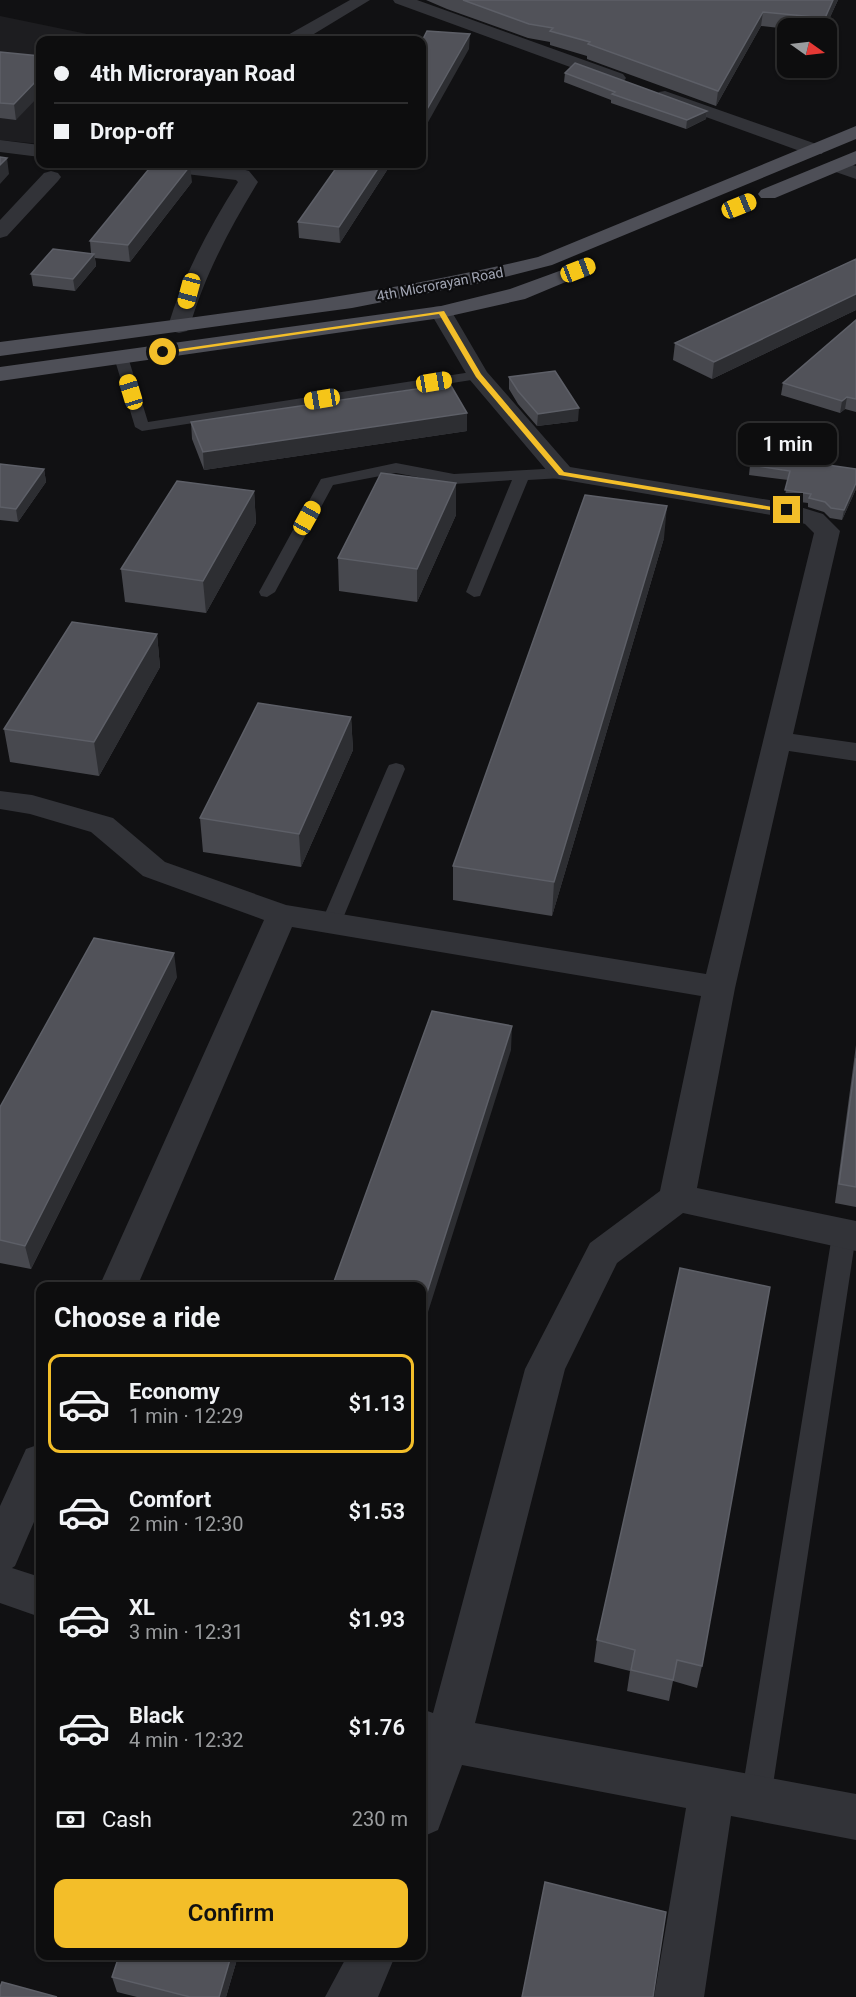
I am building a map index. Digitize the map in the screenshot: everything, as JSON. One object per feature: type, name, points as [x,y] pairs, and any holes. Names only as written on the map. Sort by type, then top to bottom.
[{"type":"main road","name":"4th Microrayan Road","points":[[0,349],[352,302],[485,276],[545,261],[856,132]]},
{"type":"main road","points":[[754,200],[850,166]]},
{"type":"main road","points":[[650,219],[670,226]]},
{"type":"main road","name":"4th Microrayan Road","points":[[0,374],[441,312],[517,294],[593,264]]},
{"type":"street","points":[[298,36],[362,0]]},
{"type":"street","points":[[401,0],[815,150]]},
{"type":"street","points":[[0,146],[36,150]]},
{"type":"street","points":[[179,326],[189,291],[206,251],[248,182],[242,175],[185,168]]},
{"type":"street","points":[[0,232],[51,177]]},
{"type":"street","points":[[426,1790],[435,1736],[545,1368],[603,1253],[677,1198],[719,988],[827,531],[814,519],[787,510],[562,473],[478,375],[441,312]]},
{"type":"street","points":[[776,740],[856,752]]},
{"type":"street","points":[[0,800],[32,805],[102,825],[154,869],[282,915],[719,988]]},
{"type":"street","points":[[120,1282],[282,915]]},
{"type":"street","points":[[677,1198],[850,1236]]},
{"type":"street","points":[[0,1553],[36,1471]]},
{"type":"street","points":[[0,1583],[36,1596]]},
{"type":"street","points":[[435,1736],[856,1817]]},
{"type":"street","points":[[679,1997],[734,1794]]},
{"type":"street","points":[[350,1997],[369,1960]]},
{"type":"lane","points":[[121,357],[142,427],[478,375]]},
{"type":"lane","points":[[267,592],[327,482],[396,468],[454,479],[562,473]]},
{"type":"lane","points":[[474,592],[522,476]]},
{"type":"lane","points":[[331,923],[396,769]]},
{"type":"lane","points":[[734,1794],[850,1236]]},
{"type":"shaded area","points":[[0,16],[97,36],[36,36],[36,144],[0,140]]},
{"type":"building","points":[[463,0],[833,0],[825,18],[763,12],[718,91],[588,44],[590,42],[550,31],[553,28],[529,24]]},
{"type":"building","points":[[427,31],[470,34],[426,111],[426,36]]},
{"type":"building","points":[[0,52],[36,56],[36,81],[14,104],[0,103]]},
{"type":"building","points":[[575,63],[707,111],[687,120],[612,94],[615,92],[565,73]]},
{"type":"building","points":[[0,157],[7,158],[0,165]]},
{"type":"building","points":[[150,168],[188,168],[128,245],[90,241]]},
{"type":"building","points":[[336,168],[378,168],[339,227],[298,222]]},
{"type":"building","points":[[53,249],[94,254],[73,279],[31,274]]},
{"type":"building","points":[[856,259],[856,294],[714,362],[675,343]]},
{"type":"building","points":[[856,320],[856,399],[847,397],[842,401],[783,383]]},
{"type":"building","points":[[555,371],[579,408],[538,414],[509,377]]},
{"type":"building","points":[[450,384],[467,413],[203,452],[191,422]]},
{"type":"building","points":[[759,435],[798,440],[793,460],[856,469],[856,483],[844,510],[831,508],[825,502],[809,498],[811,494],[785,490],[790,471],[750,465]]},
{"type":"building","points":[[0,464],[44,469],[16,509],[0,507]]},
{"type":"building","points":[[381,473],[456,483],[417,569],[338,558]]},
{"type":"building","points":[[177,481],[254,491],[203,581],[121,569]]},
{"type":"building","points":[[585,495],[667,506],[554,882],[453,866]]},
{"type":"building","points":[[72,622],[157,634],[94,742],[4,729]]},
{"type":"building","points":[[258,703],[351,717],[299,834],[200,818]]},
{"type":"building","points":[[94,938],[174,953],[25,1246],[0,1240],[0,1107]]},
{"type":"building","points":[[432,1011],[512,1026],[426,1295],[426,1282],[334,1282]]},
{"type":"building","points":[[856,1058],[856,1187],[839,1184]]},
{"type":"building","points":[[680,1268],[770,1287],[702,1666],[677,1660],[673,1680],[631,1670],[635,1650],[597,1640]]},
{"type":"building","points":[[545,1882],[666,1912],[653,1997],[522,1997]]},
{"type":"building","points":[[118,1960],[230,1960],[219,1997],[190,1997],[112,1977]]},
{"type":"building","points":[[2,1982],[57,1997],[0,1997]]},
{"type":"route","points":[[163,352],[441,312],[478,375],[562,473],[787,510]]}]
